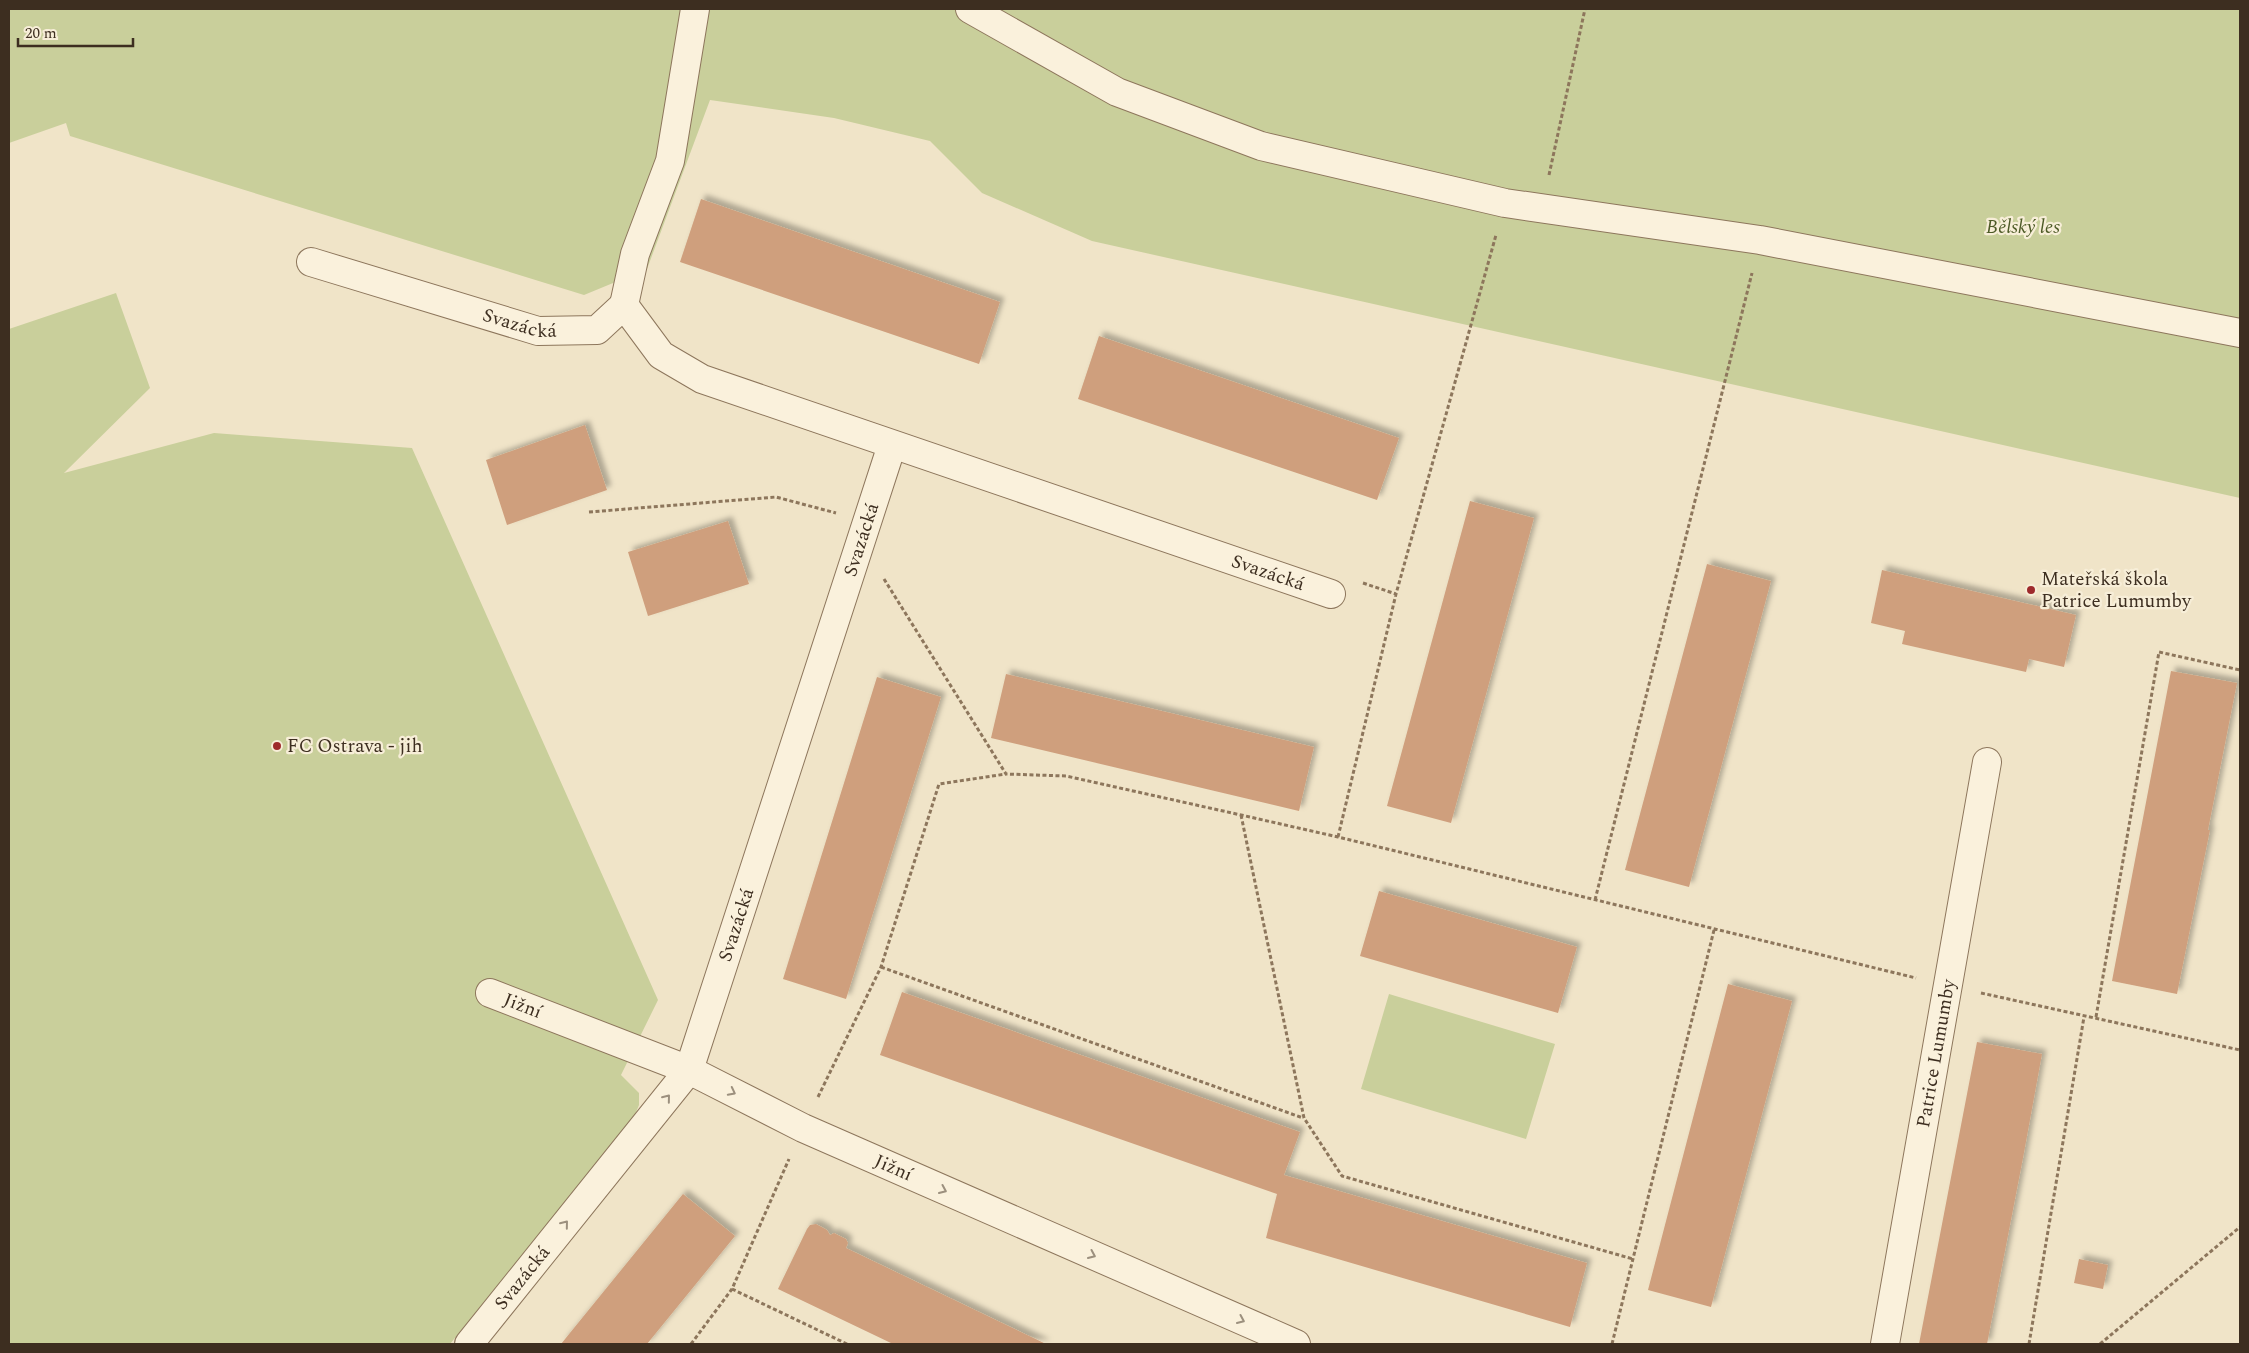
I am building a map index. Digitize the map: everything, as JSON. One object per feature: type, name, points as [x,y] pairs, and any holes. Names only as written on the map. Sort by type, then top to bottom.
[{"type":"street","points":[[624,305],[635,254],[670,161],[695,9]]},
{"type":"street","points":[[970,9],[1117,92],[1261,146],[1505,203],[1760,240],[2240,333]]},
{"type":"street","name":"Svazácká","points":[[311,262],[538,331],[597,330],[624,305],[661,356],[702,379],[1331,594]]},
{"type":"street","name":"Svazácká","points":[[469,1344],[689,1070],[892,445]]},
{"type":"street","name":"Patrice Lumumby","points":[[1885,1344],[1987,762]]},
{"type":"street","name":"Jižní","points":[[490,993],[689,1070],[803,1128],[1296,1344]]},
{"type":"path","points":[[1542,208],[1584,9]]},
{"type":"path","points":[[1338,836],[1396,594],[1505,203]]},
{"type":"path","points":[[1594,900],[1760,240]]},
{"type":"path","points":[[589,512],[776,497],[864,532],[1006,774]]},
{"type":"path","points":[[2096,1017],[2159,652],[2240,670]]},
{"type":"path","points":[[692,1344],[732,1289],[803,1128],[881,967],[939,784],[1006,774],[1066,776],[1338,836],[1948,986],[2240,1050]]},
{"type":"path","points":[[1241,815],[1304,1118],[1342,1176],[1633,1259]]},
{"type":"path","points":[[1612,1344],[1714,930]]},
{"type":"path","points":[[881,967],[1304,1118]]},
{"type":"path","points":[[2029,1344],[2084,1017]]},
{"type":"path","points":[[2100,1344],[2240,1227]]},
{"type":"path","points":[[732,1289],[847,1344]]},
{"type":"green space","name":"Bělský les","points":[[9,9],[2240,9],[2240,498],[1092,241],[982,193],[930,141],[834,118],[710,100],[647,269],[584,295],[70,136],[66,123],[9,143]]},
{"type":"green space","name":"FC Ostrava - jih","points":[[116,293],[150,388],[64,473],[214,433],[412,448],[658,1000],[621,1075],[639,1093],[639,1105],[634,1117],[450,1344],[9,1344],[9,329]]},
{"type":"green space","points":[[1389,994],[1555,1044],[1526,1139],[1361,1089]]},
{"type":"building","points":[[701,199],[1000,302],[979,364],[680,262]]},
{"type":"building","points":[[1099,336],[1399,438],[1377,500],[1078,399]]},
{"type":"building","points":[[585,425],[607,490],[507,525],[486,460]]},
{"type":"building","points":[[1470,501],[1534,518],[1451,823],[1387,806]]},
{"type":"building","points":[[728,521],[749,584],[648,616],[628,552]]},
{"type":"building","points":[[1707,564],[1771,581],[1689,887],[1625,870]]},
{"type":"building","points":[[1882,570],[2076,615],[2064,667],[2029,659],[2026,672],[1902,644],[1905,631],[1871,623]]},
{"type":"building","points":[[2171,671],[2237,683],[2177,994],[2112,981]]},
{"type":"building","points":[[1006,674],[1314,747],[1299,811],[991,738]]},
{"type":"building","points":[[877,677],[941,697],[846,999],[783,979]]},
{"type":"building","points":[[1379,891],[1577,947],[1558,1013],[1360,956]]},
{"type":"building","points":[[1728,984],[1792,1001],[1711,1307],[1648,1290]]},
{"type":"building","points":[[902,992],[1300,1132],[1284,1175],[1587,1263],[1570,1327],[1266,1238],[1277,1194],[880,1055]]},
{"type":"building","points":[[1977,1042],[2042,1054],[2023,1158],[1987,1344],[1919,1344]]},
{"type":"building","points":[[683,1194],[735,1236],[647,1344],[561,1344]]},
{"type":"building","points":[[816,1224],[827,1230],[830,1235],[834,1233],[846,1239],[848,1243],[846,1248],[1046,1344],[893,1344],[778,1289],[807,1229],[810,1225]]},
{"type":"building","points":[[2079,1259],[2108,1265],[2103,1289],[2074,1283]]},
{"type":"place","name":"Mateřská škola Patrice Lumumby","points":[[2031,590]]},
{"type":"place","name":"FC Ostrava - jih","points":[[277,746]]}]
